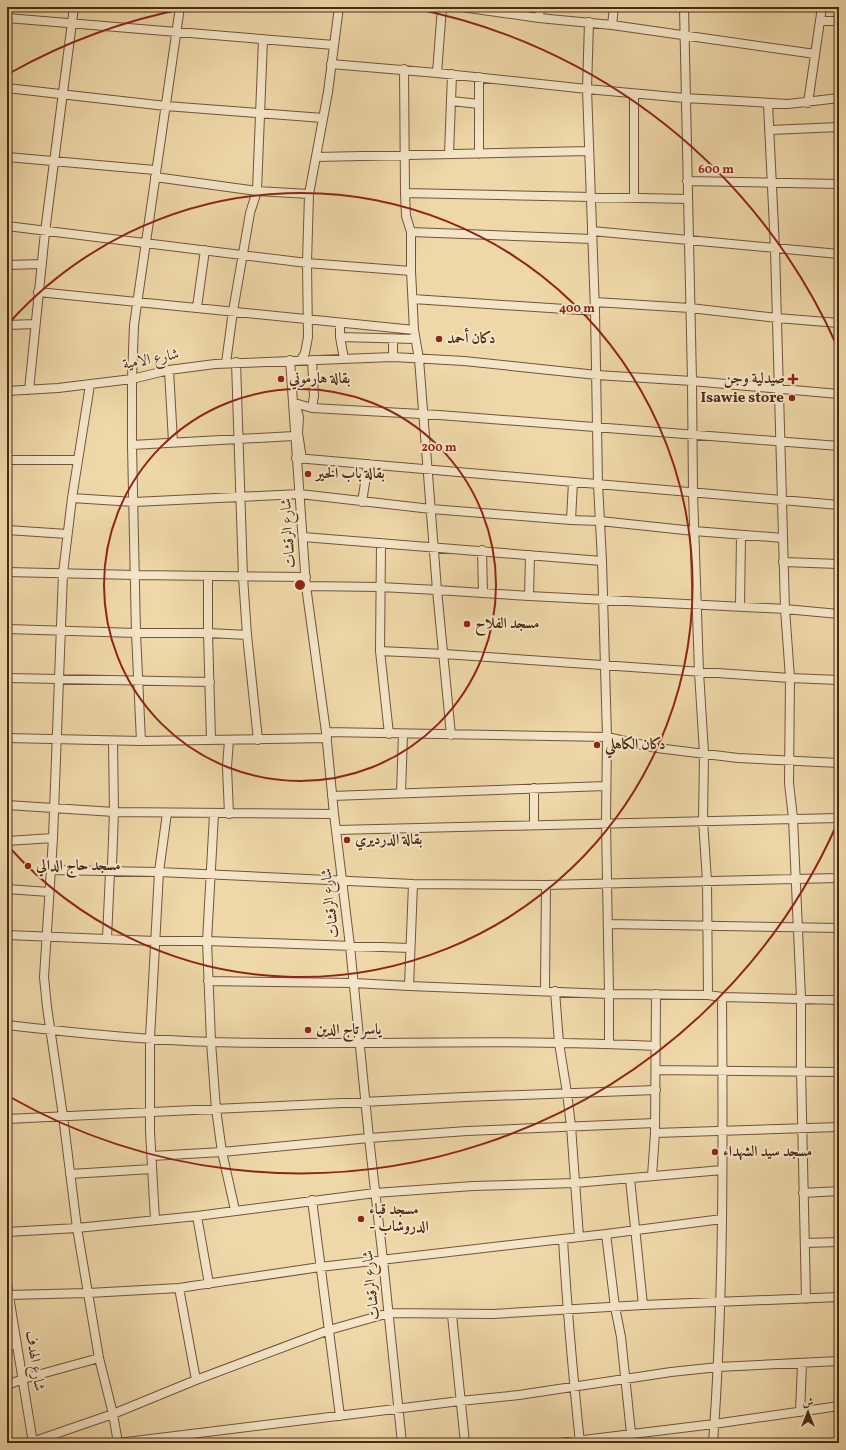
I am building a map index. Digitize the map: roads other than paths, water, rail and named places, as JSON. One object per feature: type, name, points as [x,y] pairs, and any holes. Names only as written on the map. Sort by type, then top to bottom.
[{"type":"street","points":[[29,390],[45,232],[74,7]]},
{"type":"street","points":[[141,741],[136,633],[136,575],[132,445],[134,325],[166,106],[175,33],[180,7]]},
{"type":"street","points":[[302,360],[307,346],[309,194],[323,118],[339,7]]},
{"type":"street","points":[[437,73],[442,7]]},
{"type":"street","points":[[462,7],[539,18],[612,25],[815,54]]},
{"type":"street","points":[[539,18],[540,7]]},
{"type":"street","points":[[612,25],[614,7]]},
{"type":"street","points":[[684,7],[693,493],[699,672],[704,753],[703,821],[707,881],[708,995]]},
{"type":"street","points":[[808,103],[822,7]]},
{"type":"street","points":[[7,18],[334,45]]},
{"type":"street","points":[[820,21],[839,21]]},
{"type":"street","points":[[589,22],[587,89],[595,302],[598,484],[602,561],[607,737],[606,823],[609,1043]]},
{"type":"street","points":[[226,363],[233,311],[250,213],[257,191],[263,39]]},
{"type":"street","points":[[331,64],[452,74],[634,94],[768,104],[808,103],[839,98]]},
{"type":"street","points":[[404,70],[404,193],[406,216],[410,232],[414,330],[419,359],[427,470],[451,735]]},
{"type":"street","points":[[449,154],[452,74]]},
{"type":"street","points":[[479,77],[479,154]]},
{"type":"street","points":[[7,88],[166,106],[323,118]]},
{"type":"street","points":[[634,94],[634,197]]},
{"type":"street","points":[[451,102],[479,104]]},
{"type":"street","points":[[768,104],[775,249],[783,562],[790,678],[789,783],[793,818],[801,998],[803,1193],[806,1299]]},
{"type":"street","points":[[770,130],[839,127]]},
{"type":"street","points":[[316,157],[589,152]]},
{"type":"street","points":[[7,157],[155,174],[257,191],[309,194]]},
{"type":"street","points":[[687,181],[839,184]]},
{"type":"street","points":[[404,193],[688,199]]},
{"type":"street","points":[[7,226],[45,232],[243,254],[307,263],[411,271]]},
{"type":"street","points":[[410,232],[592,235],[689,240],[839,254]]},
{"type":"street","points":[[197,307],[205,250]]},
{"type":"street","points":[[7,265],[42,264]]},
{"type":"street","points":[[38,292],[308,318],[340,323],[414,330]]},
{"type":"street","points":[[413,299],[595,311]]},
{"type":"street","points":[[595,302],[690,308],[777,318],[839,323]]},
{"type":"street","points":[[340,323],[340,337],[344,359]]},
{"type":"street","points":[[7,325],[35,324]]},
{"type":"street","points":[[340,337],[415,339]]},
{"type":"street","points":[[391,339],[393,342],[393,356]]},
{"type":"street","name":"شارع الامية","points":[[7,394],[29,390],[132,379],[170,370],[236,362],[393,356],[464,361],[596,375],[692,381],[839,394]]},
{"type":"street","name":"شارع الرقشات","points":[[290,360],[294,436],[299,459],[306,586],[327,735],[332,796],[350,946],[365,1102],[402,1443]]},
{"type":"street","points":[[312,360],[314,396],[312,408]]},
{"type":"street","points":[[236,362],[243,577],[258,740]]},
{"type":"street","points":[[170,370],[172,442]]},
{"type":"street","points":[[90,384],[72,498],[63,573],[53,838],[44,977],[77,1228],[99,1358],[113,1414],[118,1443],[398,1408],[519,1395],[671,1372],[718,1367],[839,1361]]},
{"type":"street","points":[[839,446],[423,414],[312,408],[298,404],[297,410],[300,417],[298,433],[299,459],[839,505]]},
{"type":"street","points":[[132,445],[294,436]]},
{"type":"street","points":[[7,460],[78,460]]},
{"type":"street","points":[[362,502],[368,464]]},
{"type":"street","points":[[571,520],[573,482]]},
{"type":"street","points":[[72,498],[134,502],[300,494],[431,509],[600,521],[694,531],[783,538]]},
{"type":"street","points":[[7,530],[67,534]]},
{"type":"street","points":[[740,606],[741,535]]},
{"type":"street","points":[[303,537],[482,550],[602,561]]},
{"type":"street","points":[[381,543],[380,651],[389,734]]},
{"type":"street","points":[[482,550],[483,593]]},
{"type":"street","points":[[529,596],[530,555]]},
{"type":"street","points":[[783,562],[839,564]]},
{"type":"street","points":[[7,572],[306,577]]},
{"type":"street","points":[[208,576],[211,740]]},
{"type":"street","points":[[306,586],[380,587],[438,590],[740,606],[839,614]]},
{"type":"street","points":[[7,629],[248,635]]},
{"type":"street","points":[[380,651],[839,680]]},
{"type":"street","points":[[7,678],[210,682]]},
{"type":"street","points":[[7,738],[114,741],[258,740],[327,735],[389,734],[607,737],[657,748],[738,758],[789,759],[839,763]]},
{"type":"street","points":[[402,793],[403,734]]},
{"type":"street","points":[[229,740],[227,767],[229,814]]},
{"type":"street","points":[[107,938],[114,812],[114,741]]},
{"type":"street","points":[[332,796],[606,786]]},
{"type":"street","points":[[534,788],[534,825]]},
{"type":"street","points":[[7,805],[114,812],[334,814]]},
{"type":"street","points":[[155,1220],[150,1112],[150,1038],[159,872],[167,813]]},
{"type":"street","points":[[214,814],[207,941],[211,1042],[216,1109],[222,1152],[235,1210]]},
{"type":"street","points":[[336,830],[839,818]]},
{"type":"street","points":[[7,841],[53,838]]},
{"type":"street","points":[[51,870],[159,872],[413,884],[546,884],[839,878]]},
{"type":"street","points":[[409,986],[413,884]]},
{"type":"street","points":[[545,990],[546,884]]},
{"type":"street","points":[[7,889],[49,892]]},
{"type":"street","points":[[608,924],[839,928]]},
{"type":"street","points":[[7,935],[155,941],[207,941],[410,948]]},
{"type":"street","points":[[208,981],[354,983],[545,990],[609,994],[708,995],[722,997],[839,1000]]},
{"type":"street","points":[[555,991],[559,1043],[571,1126],[579,1237]]},
{"type":"street","points":[[652,1176],[656,1090],[656,994]]},
{"type":"street","points":[[712,1443],[718,1367],[722,1219],[722,997]]},
{"type":"street","points":[[7,1025],[51,1030],[211,1042],[360,1044],[609,1043],[656,1046]]},
{"type":"street","points":[[656,1070],[801,1070],[839,1072]]},
{"type":"street","points":[[7,1118],[656,1090]]},
{"type":"street","points":[[152,1156],[222,1152],[369,1138],[571,1126],[655,1123]]},
{"type":"street","points":[[655,1133],[839,1127]]},
{"type":"street","points":[[70,1174],[152,1169]]},
{"type":"street","points":[[7,1232],[77,1228],[197,1216],[375,1193],[473,1186],[575,1183],[722,1170]]},
{"type":"street","points":[[630,1179],[643,1305]]},
{"type":"street","points":[[803,1193],[839,1191]]},
{"type":"street","points":[[312,1200],[340,1416]]},
{"type":"street","points":[[197,1216],[209,1284]]},
{"type":"street","points":[[8,1295],[89,1293],[179,1288],[320,1267],[635,1231],[722,1219]]},
{"type":"street","points":[[606,1234],[615,1307],[621,1337],[632,1443]]},
{"type":"street","points":[[563,1239],[567,1310],[580,1442]]},
{"type":"street","points":[[805,1243],[839,1242]]},
{"type":"street","name":"شارع الهدف","points":[[7,1284],[33,1443]]},
{"type":"street","points":[[179,1288],[196,1380]]},
{"type":"street","points":[[29,1443],[33,1443],[113,1414],[196,1380],[329,1330],[389,1313],[452,1315],[523,1313],[720,1301],[839,1298]]},
{"type":"street","points":[[452,1315],[465,1443]]},
{"type":"street","points":[[7,1346],[17,1344]]},
{"type":"street","points":[[7,1385],[23,1379],[99,1358]]},
{"type":"street","points":[[800,1412],[802,1364]]},
{"type":"street","points":[[559,1443],[580,1442],[839,1406]]},
{"type":"place","name":"دكان أحمد","points":[[439,339]]},
{"type":"place","name":"بقالة هارموني","points":[[281,379]]},
{"type":"place","name":"صيدلية وجن","points":[[793,379]]},
{"type":"place","name":"Isawie store","points":[[792,398]]},
{"type":"place","name":"بقالة باب الخير","points":[[308,474]]},
{"type":"place","name":"مسجد الفلاح","points":[[467,624]]},
{"type":"place","name":"دكان الكاهلي","points":[[597,745]]},
{"type":"place","name":"بقالة الدرديري","points":[[347,840]]},
{"type":"place","name":"مسجد حاج الدالي","points":[[28,866]]},
{"type":"place","name":"ياسر تاج الدين","points":[[308,1030]]},
{"type":"place","name":"مسجد سيد الشهداء","points":[[715,1152]]},
{"type":"place","name":"مسجد قباء - الدروشاب","points":[[361,1219]]}]
